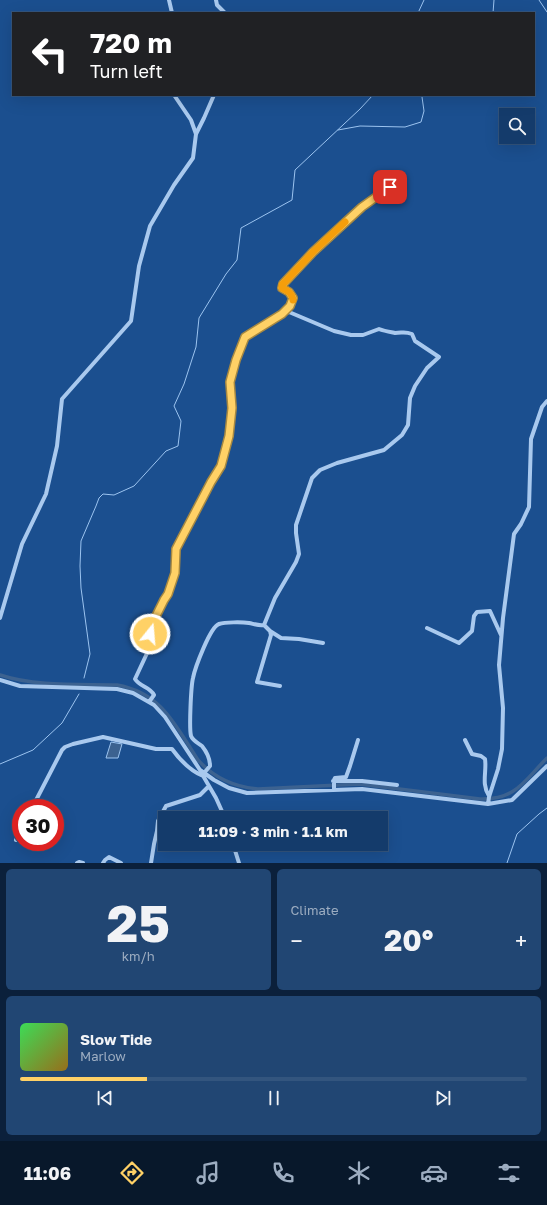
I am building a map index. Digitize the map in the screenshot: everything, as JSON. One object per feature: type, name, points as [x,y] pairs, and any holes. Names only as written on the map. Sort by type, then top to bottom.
[{"type":"street","points":[[169,0],[172,12]]},
{"type":"street","points":[[216,0],[217,5],[224,12]]},
{"type":"street","points":[[175,96],[191,120],[196,134]]},
{"type":"street","points":[[0,618],[22,544],[46,494],[57,446],[62,399],[131,321],[139,266],[150,226],[174,185],[193,158],[196,134],[214,96]]},
{"type":"street","points":[[149,702],[154,695],[151,690],[137,682],[135,679],[149,649],[151,626],[168,594],[175,573],[176,549],[221,466],[229,436],[232,408],[230,382],[236,360],[245,337],[282,314],[290,306],[293,298],[289,292],[282,288],[283,284],[313,252],[357,212],[390,187]]},
{"type":"street","points":[[264,625],[275,598],[299,554],[296,526],[312,478],[320,470],[337,463],[384,450],[402,435],[408,426],[410,398],[415,386],[427,368],[440,357],[415,341],[412,334],[404,332],[389,332],[379,329],[363,335],[351,335],[334,331],[291,312],[282,314]]},
{"type":"street","points":[[488,804],[502,749],[503,708],[499,665],[514,534],[521,524],[529,507],[532,439],[542,407],[547,401]]},
{"type":"street","points":[[428,628],[459,643],[472,631],[474,616],[477,612],[490,611],[502,637]]},
{"type":"street","points":[[202,773],[210,766],[210,761],[202,746],[193,739],[190,729],[192,680],[197,663],[213,629],[218,625],[249,623],[260,626],[264,625],[281,638],[323,643]]},
{"type":"street","points":[[270,631],[271,635],[257,682],[280,686]]},
{"type":"street","points":[[0,680],[20,686],[117,689],[134,693],[154,705],[165,717],[202,773],[222,811]]},
{"type":"street","points":[[37,799],[65,747],[103,737],[156,749],[172,749],[178,758],[198,774],[202,773],[229,788],[247,793],[362,789],[488,804],[512,800],[547,766]]},
{"type":"street","points":[[334,790],[333,782],[335,778],[346,777],[358,740]]},
{"type":"street","points":[[465,740],[472,754],[481,756],[484,759],[484,782],[487,794],[489,796]]},
{"type":"street","points":[[333,782],[362,781],[397,785]]},
{"type":"street","points":[[151,863],[158,831],[158,821],[166,806],[200,795],[209,786]]},
{"type":"street","points":[[235,851],[239,863]]},
{"type":"street","points":[[103,863],[109,857],[121,863]]},
{"type":"street","points":[[77,863],[82,863]]},
{"type":"water","points":[[111,742],[122,744],[118,758],[106,758]]},
{"type":"waterway","points":[[418,12],[424,0]]},
{"type":"waterway","points":[[493,12],[494,0]]},
{"type":"waterway","points":[[539,0],[547,12]]},
{"type":"waterway","points":[[84,678],[90,654],[81,588],[81,541],[99,498],[103,494],[114,495],[134,486],[166,451],[178,446],[181,421],[174,406],[184,384],[196,347],[199,318],[226,274],[237,260],[241,228],[292,200],[295,170],[372,96]]},
{"type":"waterway","points":[[338,130],[360,126],[405,127],[421,122],[424,111],[422,96]]},
{"type":"waterway","points":[[0,675],[14,679],[43,683],[117,685],[132,689],[145,695],[166,712],[198,760],[211,772],[233,784],[249,788],[258,789],[359,784],[480,799],[492,798],[511,793],[518,788],[547,758]]},
{"type":"waterway","points":[[0,764],[33,750],[62,723],[79,694]]},
{"type":"waterway","points":[[507,863],[517,834],[547,808]]},
{"type":"slow traffic","points":[[293,300],[292,295],[282,288],[282,285],[313,252],[345,222]]},
{"type":"route","points":[[150,634],[151,626],[168,594],[175,573],[176,549],[181,536],[221,466],[229,436],[232,408],[230,382],[236,360],[245,337],[282,314],[290,306],[293,298],[289,292],[282,288],[283,284],[313,252],[362,207],[390,187]]}]
